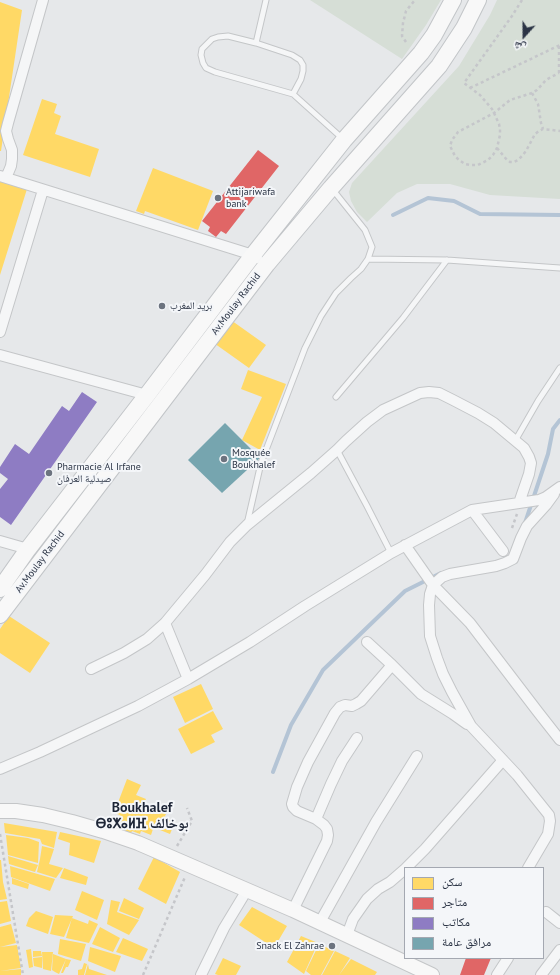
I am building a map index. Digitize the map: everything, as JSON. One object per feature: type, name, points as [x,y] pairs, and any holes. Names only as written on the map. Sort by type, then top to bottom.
[{"type":"main road","name":"Av.Moulay Rachid","points":[[0,589],[28,549],[147,395],[252,255],[344,140],[421,53],[434,35],[453,0]]},
{"type":"main road","name":"Av.Moulay Rachid","points":[[0,615],[267,264],[331,188],[439,66],[464,28],[478,0]]},
{"type":"street","points":[[40,1],[6,131],[12,150],[12,159],[11,166],[3,177],[252,255],[267,264]]},
{"type":"street","points":[[0,332],[43,190]]},
{"type":"street","points":[[0,355],[147,395]]},
{"type":"street","points":[[91,669],[124,653],[146,639],[165,623],[230,542],[247,525],[311,473],[367,422],[383,410],[420,393],[439,393],[478,413],[494,423],[524,448],[531,463],[522,503]]},
{"type":"street","points":[[0,768],[40,752],[138,706],[188,679],[250,642],[391,552],[472,510],[539,500],[559,488]]},
{"type":"street","points":[[470,726],[443,674],[430,636],[429,605],[433,585],[442,577],[450,574],[496,566],[513,559],[527,526],[559,488]]},
{"type":"street","points":[[472,510],[503,551]]},
{"type":"street","points":[[0,541],[28,549]]},
{"type":"street","points":[[405,545],[433,585],[470,623],[533,707],[560,740]]},
{"type":"street","points":[[165,623],[188,679]]},
{"type":"street","points":[[367,642],[421,694],[470,726],[517,775],[549,815],[550,820],[548,834],[529,867]]},
{"type":"street","points":[[293,910],[327,841],[328,835],[327,829],[324,825],[297,811],[293,807],[292,804],[297,787],[308,762],[335,713],[340,707],[345,705],[352,706],[361,701],[392,665]]},
{"type":"street","points":[[316,820],[340,767],[357,738]]},
{"type":"street","points":[[320,922],[376,822],[417,756]]},
{"type":"street","points":[[406,867],[425,849],[503,760]]},
{"type":"street","points":[[0,811],[16,811],[43,815],[103,831],[131,841],[320,922],[432,975]]},
{"type":"street","points":[[347,935],[353,919],[367,899],[378,889],[390,882],[404,869]]},
{"type":"street","points":[[201,975],[224,928],[247,890]]},
{"type":"street","points":[[544,913],[560,923]]},
{"type":"street","points":[[540,975],[560,950]]},
{"type":"street","points":[[496,975],[507,959]]},
{"type":"lane","points":[[256,43],[266,0]]},
{"type":"lane","points":[[293,94],[301,79],[303,65],[300,60],[292,55],[256,43],[228,36],[212,39],[207,42],[202,49],[202,63],[206,68],[215,72],[293,94],[344,140]]},
{"type":"lane","points":[[247,525],[261,463],[305,348],[321,316],[336,294],[361,269],[368,259],[372,247],[365,230],[331,188]]},
{"type":"lane","points":[[368,259],[447,260],[560,268]]},
{"type":"lane","points":[[336,397],[403,318],[447,260]]},
{"type":"lane","points":[[515,441],[538,401],[560,368]]},
{"type":"lane","points":[[337,450],[391,552]]},
{"type":"path","points":[[406,42],[402,36],[403,23],[406,11],[415,0]]},
{"type":"path","points":[[470,88],[559,45],[559,74],[546,80],[537,90],[532,93],[510,100],[494,113],[458,132],[452,140],[450,146],[455,156],[459,160],[465,164],[478,165],[488,160],[493,155],[497,148],[500,129],[499,124],[494,113],[492,109],[480,95],[470,88],[464,83],[522,0]]},
{"type":"path","points":[[532,93],[538,104],[543,129]]},
{"type":"path","points":[[497,148],[507,160],[514,162],[518,160],[526,151],[535,134],[539,131],[543,129],[560,131]]},
{"type":"path","points":[[512,530],[522,503]]},
{"type":"path","points":[[171,857],[192,821],[187,808]]},
{"type":"path","points":[[0,834],[23,975]]},
{"type":"path","points":[[143,975],[190,866]]},
{"type":"shaded area","points":[[310,0],[441,0],[426,25],[402,59]]},
{"type":"shaded area","points":[[497,0],[560,0],[560,199],[490,195],[450,184],[417,184],[397,193],[367,222],[357,212],[351,201],[349,192],[352,183],[459,66],[490,15]]},
{"type":"building: سكن","points":[[0,2],[22,10],[1,151],[0,151]]},
{"type":"building: سكن","points":[[42,99],[57,104],[54,113],[61,116],[55,134],[99,149],[90,177],[23,155]]},
{"type":"building: سكن","points":[[153,168],[213,191],[198,230],[145,211],[144,214],[136,211]]},
{"type":"building: سكن","points":[[0,180],[27,189],[0,275]]},
{"type":"building: سكن","points":[[228,318],[266,345],[249,368],[211,341]]},
{"type":"building: سكن","points":[[248,370],[286,384],[260,450],[242,440],[262,397],[241,389]]},
{"type":"building: سكن","points":[[9,616],[50,643],[30,673],[0,653],[0,629]]},
{"type":"building: سكن","points":[[201,684],[213,709],[185,723],[173,697]]},
{"type":"building: سكن","points":[[213,711],[223,729],[211,735],[215,742],[191,754],[178,729]]},
{"type":"building: سكن","points":[[127,779],[141,785],[136,795],[146,799],[144,803],[167,812],[164,818],[175,822],[170,834],[160,830],[162,825],[155,823],[151,835],[141,831],[140,834],[132,831],[131,833],[115,827],[120,815],[114,813]]},
{"type":"building: سكن","points":[[4,823],[57,832],[54,848],[42,844],[40,839],[5,833]]},
{"type":"building: سكن","points":[[60,832],[101,841],[94,863],[69,855],[70,843],[58,839]]},
{"type":"building: سكن","points":[[6,835],[28,838],[39,842],[38,863],[8,855]]},
{"type":"building: سكن","points":[[42,846],[54,849],[49,864],[63,868],[56,878],[37,872]]},
{"type":"building: سكن","points":[[8,856],[38,865],[35,872],[9,864]]},
{"type":"building: سكن","points":[[154,857],[180,872],[166,904],[138,889]]},
{"type":"building: سكن","points":[[0,860],[7,899],[0,900]]},
{"type":"building: سكن","points":[[10,866],[55,879],[50,891],[11,877]]},
{"type":"building: سكن","points":[[64,868],[88,877],[86,885],[60,878]]},
{"type":"building: سكن","points":[[12,878],[29,884],[28,889],[12,884]]},
{"type":"building: سكن","points":[[82,891],[104,900],[97,920],[75,910]]},
{"type":"building: سكن","points":[[124,898],[144,908],[139,919],[119,911]]},
{"type":"building: سكن","points":[[111,900],[120,902],[117,912],[139,920],[129,935],[107,924]]},
{"type":"building: سكن","points":[[7,901],[11,921],[0,924],[0,902]]},
{"type":"building: سكن","points":[[252,907],[287,926],[274,948],[239,925]]},
{"type":"building: سكن","points":[[36,911],[53,917],[48,934],[26,926],[29,918]]},
{"type":"building: سكن","points":[[55,915],[73,916],[64,937],[50,934]]},
{"type":"building: سكن","points":[[72,918],[88,924],[89,920],[98,924],[89,943],[66,938]]},
{"type":"building: سكن","points":[[11,924],[16,943],[0,947],[0,927]]},
{"type":"building: سكن","points":[[100,927],[120,938],[113,952],[92,944]]},
{"type":"building: سكن","points":[[301,936],[318,943],[304,974],[287,962]]},
{"type":"building: سكن","points":[[123,938],[148,949],[142,961],[116,952]]},
{"type":"building: سكن","points":[[60,939],[86,944],[81,961],[58,954]]},
{"type":"building: سكن","points":[[319,944],[334,951],[321,975],[311,975],[306,971]]},
{"type":"building: سكن","points":[[17,945],[21,968],[0,971],[0,947]]},
{"type":"building: سكن","points":[[90,947],[121,956],[115,972],[88,961]]},
{"type":"building: سكن","points":[[31,949],[33,967],[29,968],[26,950]]},
{"type":"building: سكن","points":[[33,951],[41,951],[42,956],[33,957]]},
{"type":"building: سكن","points":[[335,951],[350,958],[339,975],[322,975]]},
{"type":"building: سكن","points":[[42,952],[53,952],[51,971],[43,969]]},
{"type":"building: سكن","points":[[53,954],[66,959],[59,974],[52,970]]},
{"type":"building: سكن","points":[[42,957],[42,968],[34,966],[33,958]]},
{"type":"building: سكن","points":[[223,958],[241,966],[236,975],[215,974]]},
{"type":"building: سكن","points":[[66,959],[71,960],[68,967],[66,967],[63,973],[61,973]]},
{"type":"building: سكن","points":[[351,959],[377,972],[375,975],[339,975]]},
{"type":"building: سكن","points":[[84,963],[87,964],[84,975],[78,975],[78,970],[82,969]]},
{"type":"building: سكن","points":[[88,964],[89,969],[107,975],[85,975]]},
{"type":"building: سكن","points":[[21,969],[21,975],[0,975],[0,971]]},
{"type":"building: متاجر","points":[[258,150],[279,166],[226,234],[221,231],[216,237],[208,231],[210,227],[202,221]]},
{"type":"building: متاجر","points":[[466,959],[491,959],[484,975],[460,975]]},
{"type":"building: مكاتب","points":[[82,392],[97,402],[11,525],[0,517],[0,489],[8,479],[0,473],[0,467],[15,444],[29,454],[62,406],[69,411]]},
{"type":"building: مرافق عامة","name":"Mosquée Boukhalef","points":[[225,423],[260,458],[222,493],[188,460]]},
{"type":"waterway","points":[[393,215],[428,198],[454,201],[480,214],[560,215]]},
{"type":"waterway","points":[[525,523],[548,454],[553,429],[560,420]]},
{"type":"waterway","points":[[273,772],[291,725],[323,670],[405,591],[441,573]]},
{"type":"place","name":"Attijariwafa bank","points":[[218,198]]},
{"type":"place","name":"بريد المغرب","points":[[162,306]]},
{"type":"place","name":"Mosquée Boukhalef","points":[[224,459]]},
{"type":"place","name":"Pharmacie Al Irfane صيدلية العرفان","points":[[49,473]]},
{"type":"place","name":"Snack El Zahrae","points":[[332,946]]},
{"type":"district","name":"Boukhalef ⴱⵓⵅⴰⵍⴼ بوخالف","points":[[142,816]]}]
